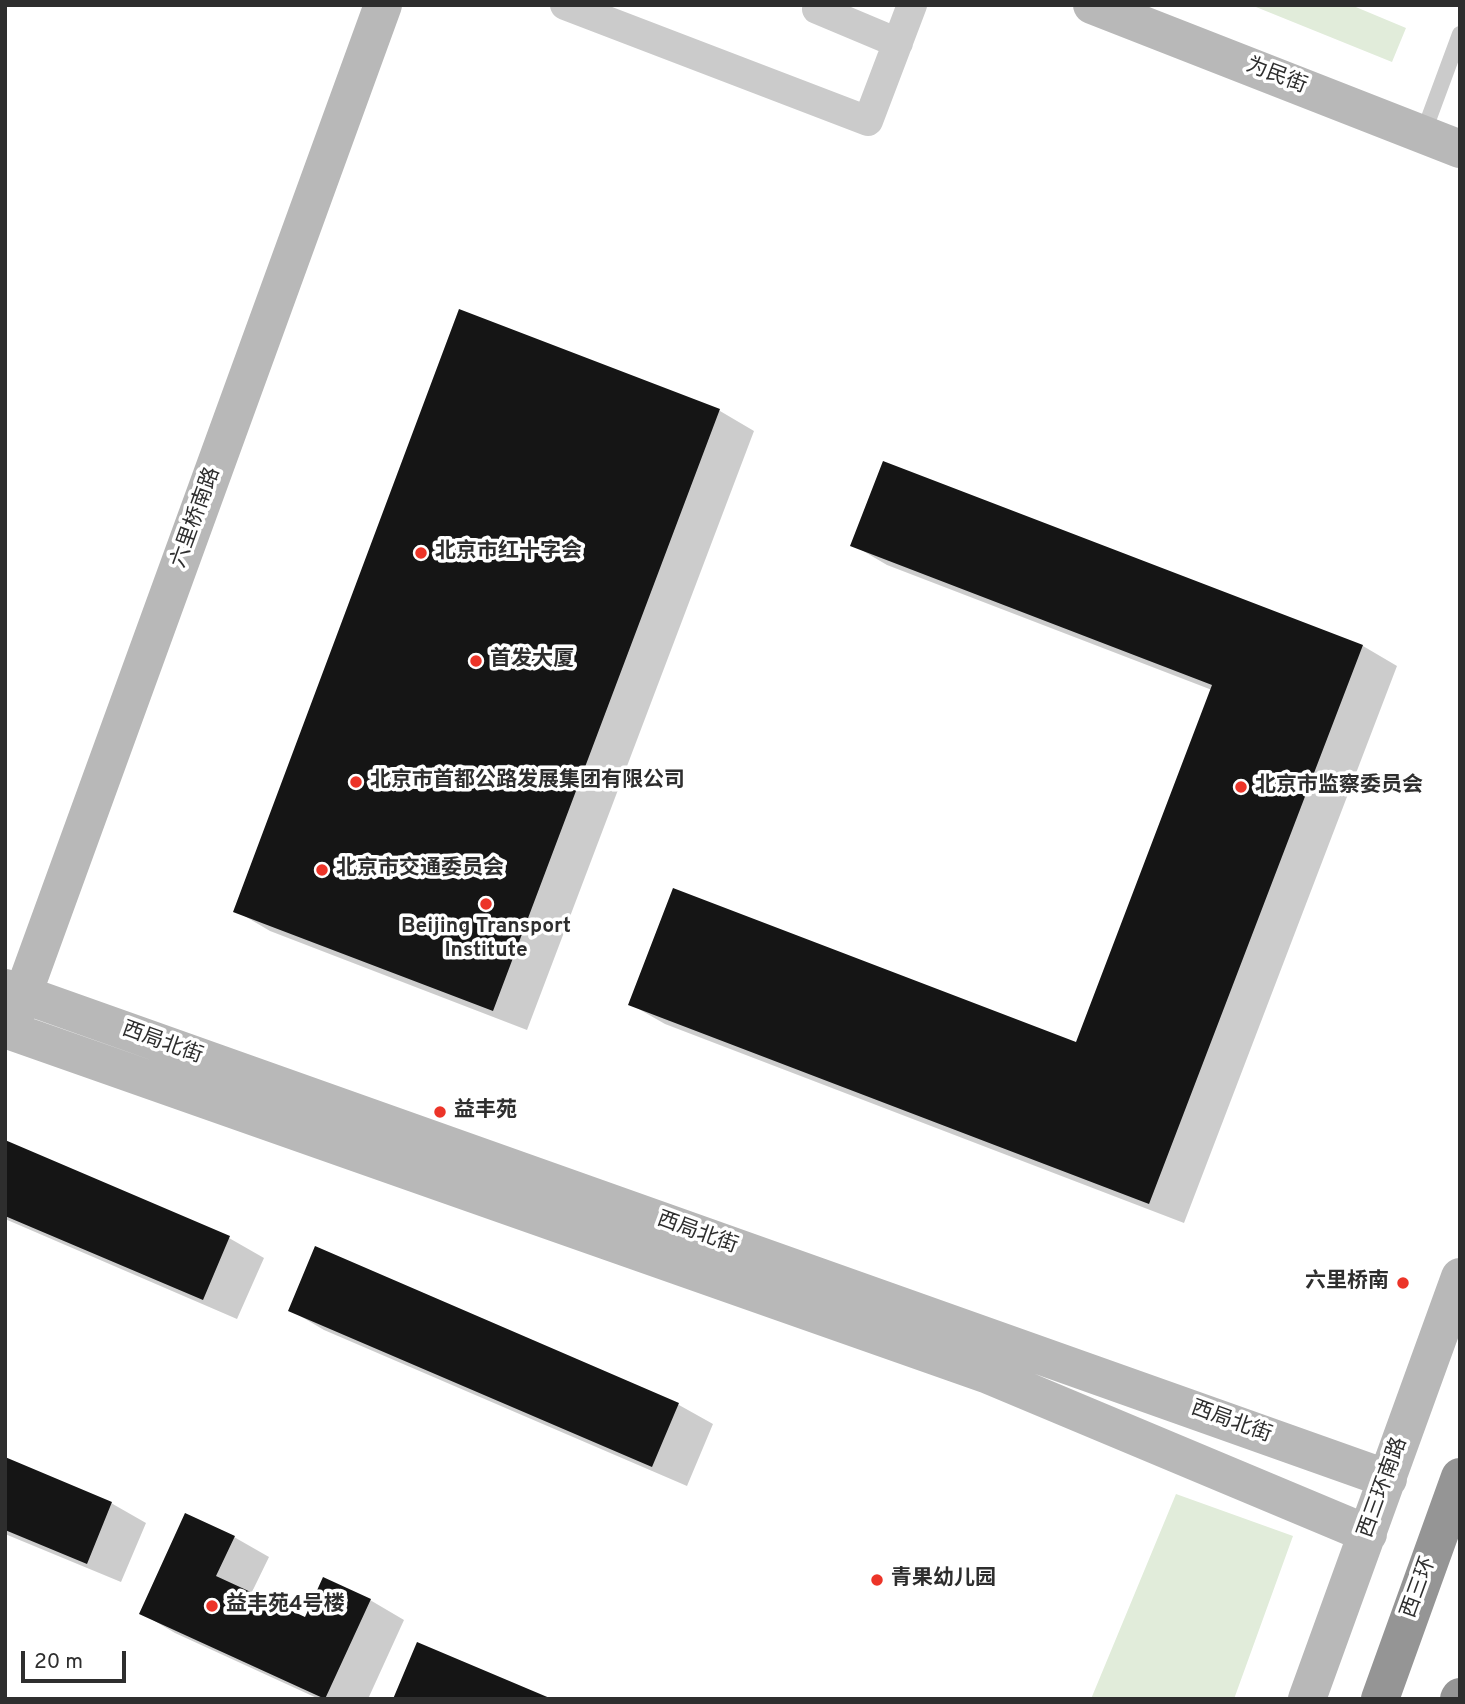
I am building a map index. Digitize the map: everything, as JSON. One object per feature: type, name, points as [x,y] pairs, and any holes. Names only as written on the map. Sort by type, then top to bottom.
[{"type":"highway","name":"西三环","points":[[1380,1699],[1460,1477]]},
{"type":"street","name":"六里桥南路","points":[[7,1030],[14,991],[383,5]]},
{"type":"street","points":[[565,5],[868,121],[912,5]]},
{"type":"street","name":"为民街","points":[[1092,5],[1460,149]]},
{"type":"street","points":[[814,6],[898,43]]},
{"type":"street","name":"西局北街","points":[[14,991],[1388,1479]]},
{"type":"street","name":"西局北街","points":[[7,1030],[986,1374],[1368,1534]]},
{"type":"street","name":"西三环南路","points":[[1307,1699],[1460,1277]]},
{"type":"lane","points":[[1423,134],[1460,34]]},
{"type":"green space","points":[[1251,5],[1351,5],[1406,28],[1392,62]]},
{"type":"green space","points":[[1176,1494],[1293,1536],[1234,1699],[1091,1699]]},
{"type":"building","name":"首发大厦","points":[[459,309],[720,409],[493,1011],[233,912]]},
{"type":"building","name":"北京市监察委员会","points":[[883,461],[1363,645],[1149,1204],[628,1005],[673,888],[1076,1042],[1212,685],[850,546]]},
{"type":"building","points":[[5,1140],[230,1236],[203,1300],[5,1216]]},
{"type":"building","points":[[315,1246],[679,1403],[652,1467],[288,1311]]},
{"type":"building","points":[[5,1457],[112,1502],[87,1564],[5,1530]]},
{"type":"building","name":"益丰苑4号楼","points":[[185,1513],[235,1536],[216,1576],[305,1617],[323,1577],[371,1599],[325,1699],[139,1614]]},
{"type":"building","points":[[417,1642],[552,1699],[393,1699]]},
{"type":"place","name":"北京市红十字会","points":[[421,553]]},
{"type":"place","name":"首发大厦","points":[[476,661]]},
{"type":"place","name":"北京市首都公路发展集团有限公司","points":[[356,782]]},
{"type":"place","name":"北京市监察委员会","points":[[1241,787]]},
{"type":"place","name":"北京市交通委员会","points":[[322,870]]},
{"type":"place","name":"Beijing Transport Institute","points":[[486,904]]},
{"type":"place","name":"益丰苑","points":[[440,1112]]},
{"type":"place","name":"六里桥南","points":[[1403,1283]]},
{"type":"place","name":"青果幼儿园","points":[[877,1580]]},
{"type":"place","name":"益丰苑4号楼","points":[[212,1606]]}]
